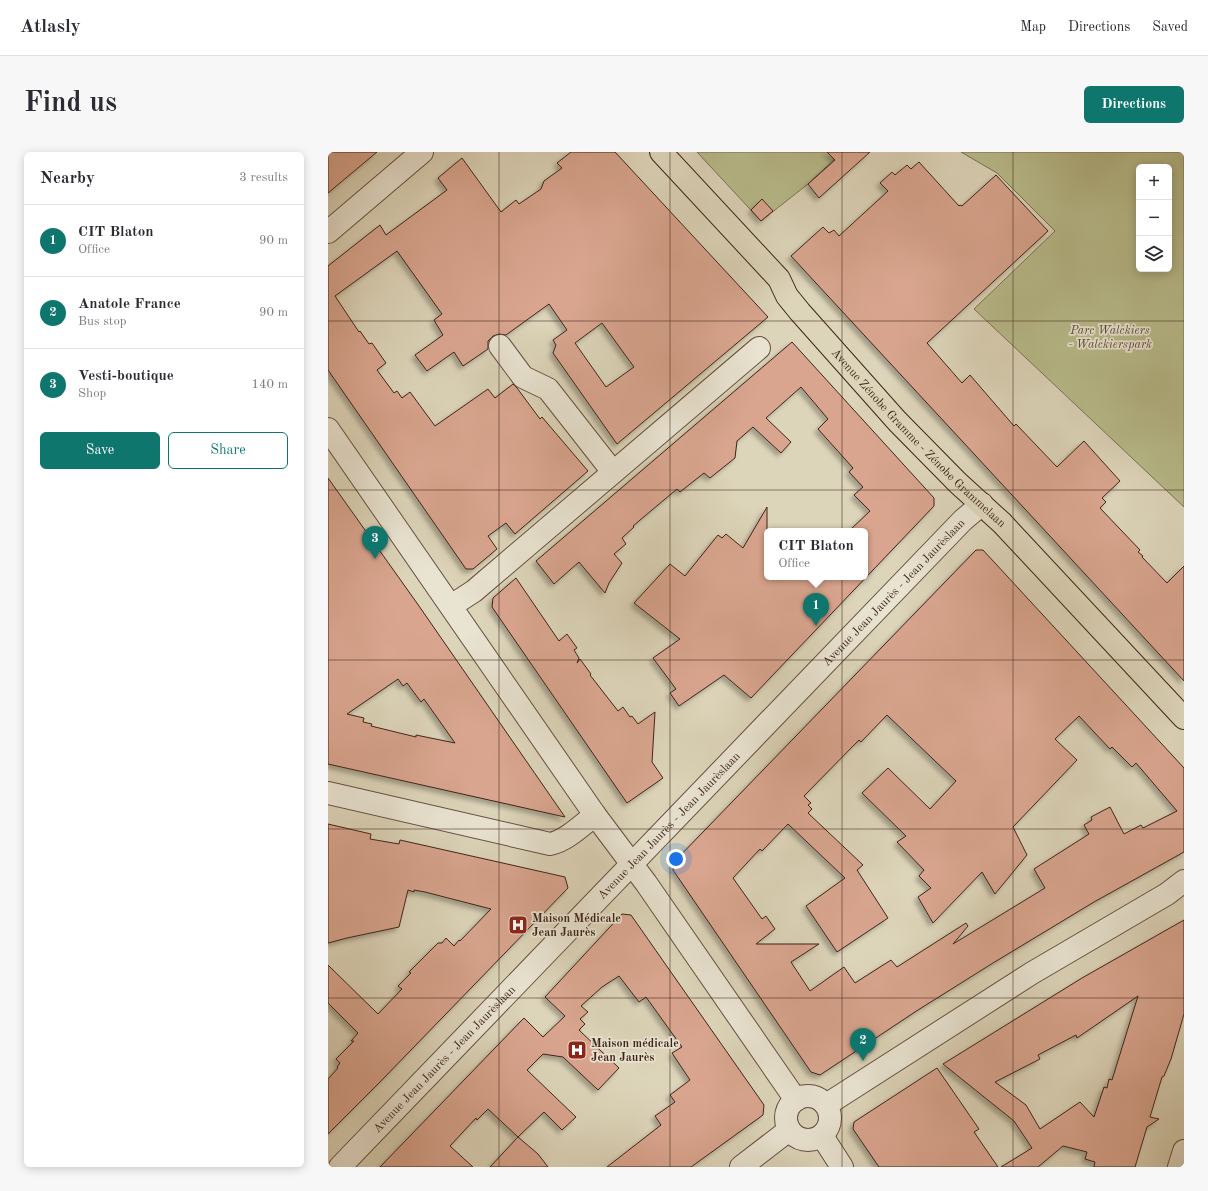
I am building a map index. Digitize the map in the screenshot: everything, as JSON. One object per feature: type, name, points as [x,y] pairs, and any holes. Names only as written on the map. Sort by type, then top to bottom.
[{"type":"main road","name":"Avenue Zénobe Gramme - Zénobe Grammelaan","points":[[661,152],[779,279],[787,296],[800,312],[897,421],[958,483],[1002,523],[1184,718]]},
{"type":"street","points":[[328,232],[422,152]]},
{"type":"street","points":[[500,346],[522,377],[548,389],[613,472]]},
{"type":"street","points":[[451,606],[474,591],[759,348]]},
{"type":"street","points":[[328,429],[595,815],[632,864],[796,1100]]},
{"type":"street","name":"Avenue Jean Jaurès - Jean Jaurèslaan","points":[[340,1167],[963,520],[982,504]]},
{"type":"street","points":[[328,793],[550,844],[556,843],[595,815]]},
{"type":"street","points":[[826,1105],[1032,972],[1178,888]]},
{"type":"street","points":[[805,1096],[815,1097],[826,1105],[829,1110],[830,1122],[829,1127],[822,1136],[810,1141],[804,1140],[793,1135],[789,1130],[786,1113],[792,1103],[796,1100],[805,1096]]},
{"type":"street","points":[[741,1167],[789,1130]]},
{"type":"street","points":[[822,1136],[842,1167]]},
{"type":"street","points":[[1179,1167],[1184,1151]]},
{"type":"street","points":[[328,1164],[334,1167]]},
{"type":"green space","points":[[697,152],[842,152],[808,184],[761,221]]},
{"type":"green space","name":"Parc Walckiers - Walckierspark","points":[[961,152],[1184,152],[1184,507],[974,309],[1055,231],[997,173]]},
{"type":"building","points":[[328,152],[377,152],[328,193]]},
{"type":"building","points":[[571,152],[615,152],[768,317],[617,444],[553,353],[556,345],[553,340],[567,330],[549,304],[506,335],[499,334],[493,336],[488,341],[488,349],[463,366],[454,352],[427,371],[415,355],[443,335],[434,320],[442,314],[397,251],[335,296],[359,332],[360,331],[369,344],[372,343],[386,363],[377,370],[394,393],[397,391],[402,398],[410,392],[435,426],[488,389],[495,398],[513,384],[540,419],[542,417],[588,471],[515,534],[506,523],[488,536],[497,549],[473,569],[466,569],[328,370],[328,266],[380,225],[386,235],[447,190],[438,178],[462,158],[501,212],[516,200],[519,204],[541,189],[544,181],[562,168],[557,163]],"holes":[[[602,323],[634,367],[606,387],[575,343]]]},
{"type":"building","points":[[827,152],[870,152],[819,198],[808,184],[835,160]]},
{"type":"building","points":[[919,162],[959,206],[962,206],[996,175],[1048,231],[927,343],[962,383],[970,375],[1014,426],[1016,424],[1057,467],[1084,441],[1120,481],[1102,498],[1106,502],[1100,508],[1140,550],[1138,552],[1143,556],[1142,557],[1167,583],[1184,566],[1184,681],[791,256],[823,227],[829,233],[834,230],[839,236],[888,191],[880,183],[892,172],[895,175],[907,165],[911,169]]},
{"type":"building","points":[[762,199],[773,211],[761,221],[751,210]]},
{"type":"building","points":[[792,342],[934,498],[934,506],[868,575],[868,528],[852,528],[870,511],[854,495],[863,487],[849,472],[853,468],[818,429],[828,419],[801,387],[766,418],[791,442],[781,453],[753,427],[737,441],[735,458],[710,478],[704,473],[680,492],[677,489],[633,526],[634,527],[622,538],[626,544],[614,554],[622,563],[609,583],[605,593],[579,562],[554,584],[536,561]]},
{"type":"building","points":[[328,478],[419,606],[565,817],[328,764]],"holes":[[[398,679],[403,686],[407,683],[421,702],[424,699],[455,743],[416,735],[416,737],[371,726],[372,724],[363,722],[364,718],[347,714]]]},
{"type":"building","points":[[767,507],[767,528],[764,528],[764,580],[863,580],[751,698],[724,675],[679,706],[670,693],[676,689],[653,658],[680,639],[634,603],[670,564],[685,576],[718,535],[722,538],[726,534],[743,548]]},
{"type":"building","points":[[976,550],[983,550],[1184,768],[1184,852],[1094,902],[993,963],[918,1010],[820,1075],[811,1072],[673,870],[674,862]],"holes":[[[887,715],[956,781],[930,809],[888,768],[862,793],[906,836],[897,842],[924,870],[919,876],[931,888],[918,897],[933,923],[982,872],[995,894],[1027,855],[1013,827],[1077,760],[1055,739],[1079,716],[1110,749],[1112,747],[1132,767],[1136,763],[1177,811],[1143,828],[1141,825],[1124,834],[1110,807],[1091,817],[1092,820],[1084,825],[1089,834],[1034,869],[1045,888],[953,944],[968,926],[966,923],[897,967],[891,960],[855,983],[844,967],[810,991],[791,962],[819,944],[756,944],[775,929],[766,916],[762,919],[733,878],[760,849],[762,851],[788,824],[845,878],[806,906],[837,952],[888,918],[857,870],[863,865],[808,813],[812,809],[808,805],[811,803],[804,796],[859,740],[861,742]]]},
{"type":"building","points":[[516,578],[559,641],[567,634],[577,648],[574,650],[579,658],[577,663],[580,659],[591,674],[590,675],[618,711],[623,707],[630,717],[632,716],[638,724],[655,712],[652,762],[663,778],[627,803],[492,607],[493,598]]},
{"type":"building","points":[[328,824],[371,834],[370,839],[399,844],[400,840],[565,877],[568,888],[328,1134],[328,1079],[338,1068],[337,1067],[340,1063],[336,1059],[354,1041],[351,1041],[358,1033],[328,1003],[328,965],[378,1014],[402,989],[398,986],[411,973],[409,972],[438,943],[442,943],[446,938],[454,946],[491,909],[425,892],[414,890],[414,892],[408,890],[399,927],[328,943]]},
{"type":"building","points":[[622,914],[631,915],[764,1105],[763,1115],[691,1167],[607,1167],[661,1125],[655,1116],[675,1102],[670,1095],[690,1080],[672,1053],[682,1047],[646,997],[639,1002],[619,976],[602,987],[581,1006],[588,1012],[580,1019],[585,1024],[579,1030],[619,1068],[598,1090],[563,1057],[543,1054],[527,1070],[576,1117],[562,1130],[544,1112],[518,1137],[488,1109],[477,1120],[476,1118],[450,1146],[473,1167],[380,1167],[524,1018],[543,1037],[565,1016],[545,997]]},
{"type":"building","points":[[1184,920],[1184,1014],[1171,1059],[1164,1076],[1162,1077],[1150,1117],[1159,1119],[1147,1127],[1135,1167],[1094,1167],[1095,1162],[1085,1159],[1087,1152],[1063,1146],[1038,1167],[1001,1167],[1032,1148],[1014,1121],[943,1064],[1082,978]],"holes":[[[1138,996],[1112,1080],[1109,1079],[1107,1088],[1104,1087],[1094,1117],[1080,1102],[1040,1129],[1026,1105],[995,1082],[1040,1059],[1038,1055],[1076,1035],[1077,1038]]]},
{"type":"building","points":[[937,1068],[979,1129],[974,1132],[998,1167],[879,1167],[853,1129],[854,1122]]},
{"type":"building","points":[[518,1137],[538,1154],[548,1167],[490,1167]]},
{"type":"place","name":"Vesti-boutique","points":[[375,559]]},
{"type":"place","name":"CIT Blaton","points":[[816,626]]},
{"type":"place","name":"Maison Médicale Jean Jaurès","points":[[518,925]]},
{"type":"place","name":"Maison médicale Jean Jaurès","points":[[577,1050]]},
{"type":"place","name":"Anatole France","points":[[863,1061]]}]
